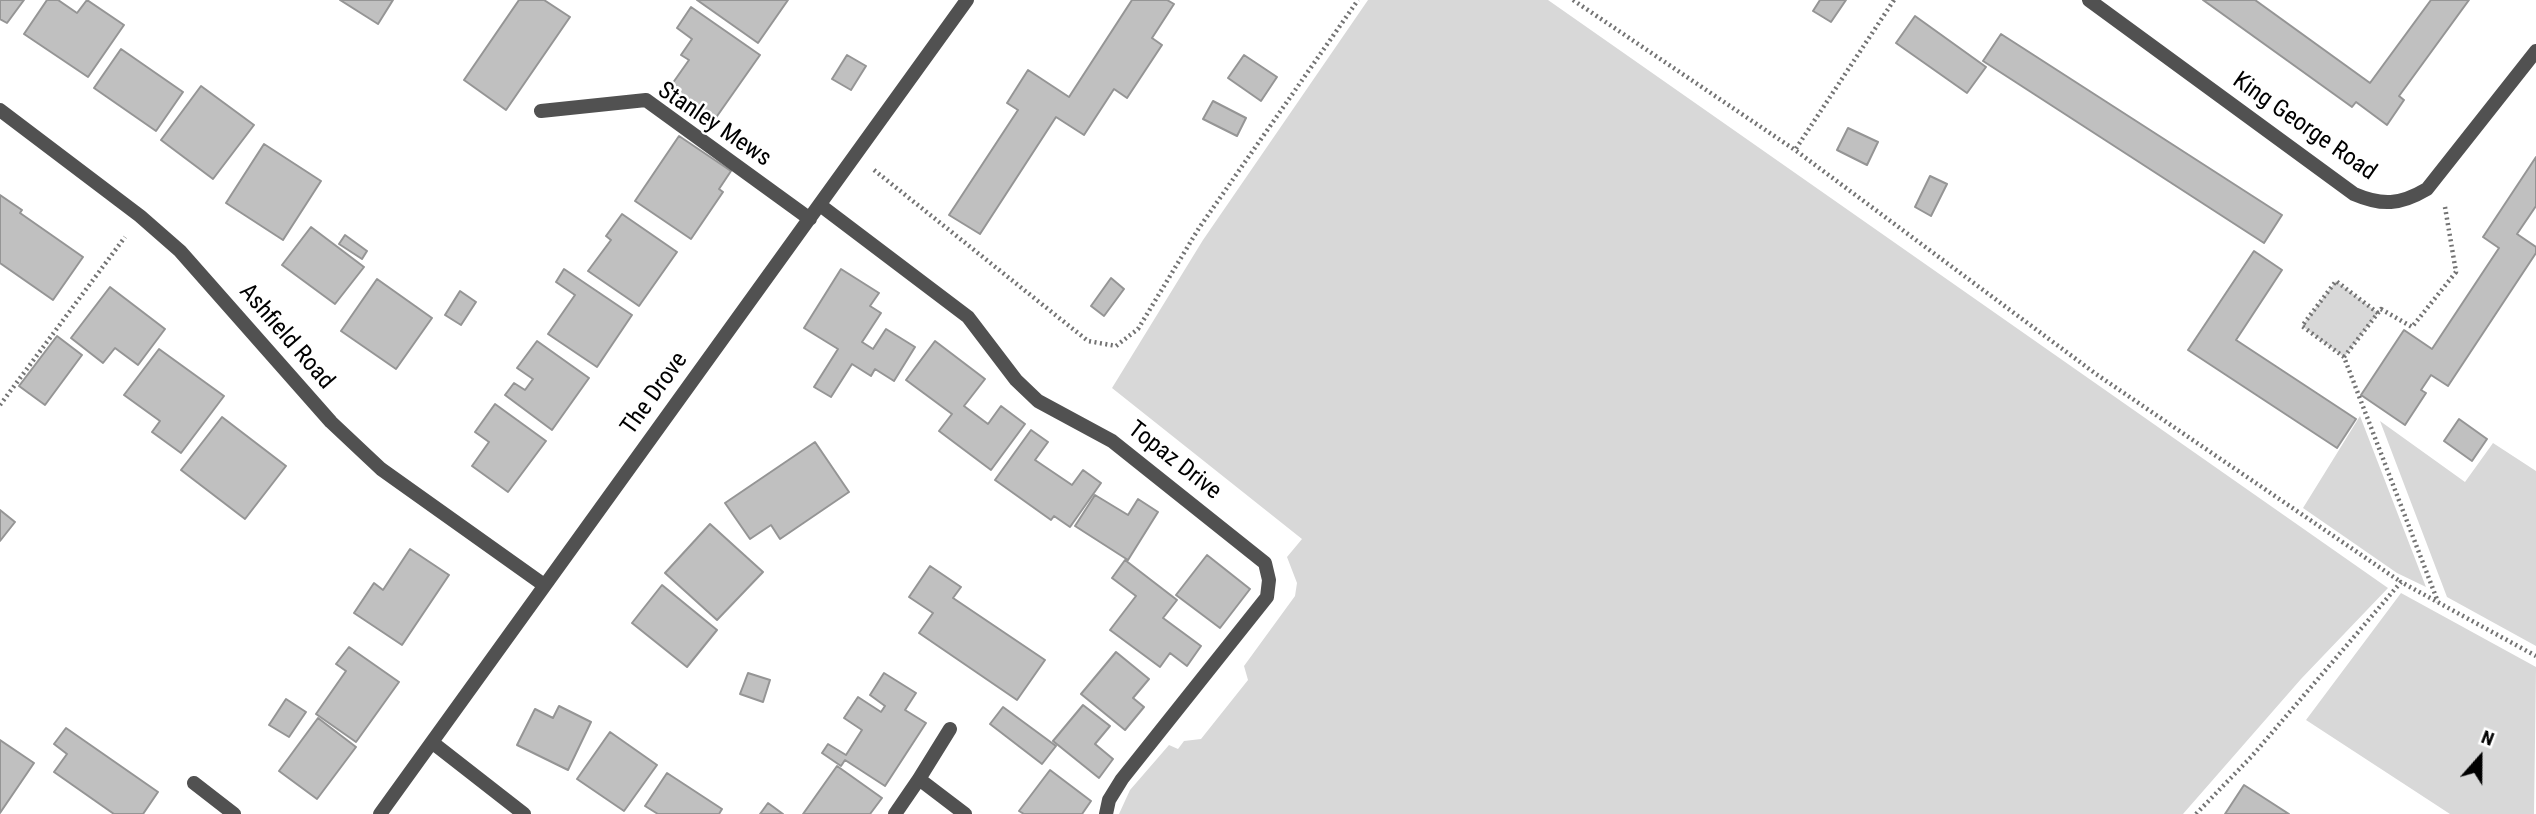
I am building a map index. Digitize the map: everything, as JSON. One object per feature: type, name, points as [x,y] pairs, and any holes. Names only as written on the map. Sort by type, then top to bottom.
[{"type":"street","name":"The Drove","points":[[380,814],[967,0]]},
{"type":"street","name":"King George Road","points":[[2089,0],[2354,194],[2390,204],[2419,194],[2440,175],[2536,51]]},
{"type":"street","name":"Stanley Mews","points":[[541,111],[646,100],[810,219]]},
{"type":"street","name":"Ashfield Road","points":[[0,110],[140,216],[180,251],[331,422],[381,470],[544,585]]},
{"type":"street","name":"Topaz Drive","points":[[820,205],[968,317],[1016,380],[1038,401],[1112,440],[1265,563],[1269,580],[1268,597],[1122,779],[1109,800],[1105,814]]},
{"type":"street","points":[[895,814],[950,729]]},
{"type":"street","points":[[433,743],[524,814]]},
{"type":"street","points":[[919,779],[965,814]]},
{"type":"street","points":[[194,783],[234,814]]},
{"type":"path","points":[[857,156],[1088,341],[1116,346],[1138,329],[1199,229],[1358,0]]},
{"type":"path","points":[[1573,0],[1795,150],[2096,374],[2401,582],[2536,656]]},
{"type":"path","points":[[1795,150],[1894,0]]},
{"type":"path","points":[[2344,357],[2381,309],[2412,327],[2456,272],[2440,175]]},
{"type":"path","points":[[0,405],[140,216]]},
{"type":"path","points":[[2378,313],[2336,281],[2302,326],[2344,357],[2438,602]]},
{"type":"path","points":[[2196,814],[2252,756],[2401,582]]},
{"type":"shaded area","points":[[1368,0],[1548,0],[2388,588],[2301,679],[2183,814],[1119,814],[1130,790],[1169,745],[1178,749],[1184,741],[1201,739],[1248,680],[1244,666],[1295,596],[1297,583],[1287,557],[1302,539],[1112,388],[1203,240]]},
{"type":"shaded area","points":[[2336,281],[2378,313],[2344,357],[2302,326]]},
{"type":"shaded area","points":[[2360,416],[2426,587],[2397,573],[2303,508]]},
{"type":"shaded area","points":[[2380,421],[2465,482],[2493,443],[2536,471],[2536,646],[2447,597]]},
{"type":"shaded area","points":[[2401,593],[2536,667],[2534,814],[2450,814],[2306,720]]},
{"type":"building","points":[[0,0],[24,0],[7,23],[0,19]]},
{"type":"building","points":[[47,0],[58,0],[77,13],[87,0],[124,25],[88,77],[24,34]]},
{"type":"building","points":[[340,0],[393,0],[378,24]]},
{"type":"building","points":[[519,0],[544,0],[570,17],[506,110],[464,80]]},
{"type":"building","points":[[697,0],[788,0],[758,43]]},
{"type":"building","points":[[1132,0],[1167,0],[1174,4],[1152,38],[1162,45],[1127,98],[1114,89],[1084,135],[1056,117],[980,234],[949,215],[1018,110],[1007,103],[1028,70],[1069,97]]},
{"type":"building","points":[[1820,0],[1846,0],[1831,22],[1813,11]]},
{"type":"building","points":[[2203,0],[2255,0],[2370,83],[2431,0],[2469,0],[2399,96],[2404,100],[2387,125],[2356,102],[2352,107]]},
{"type":"building","points":[[691,7],[760,55],[715,119],[670,87],[689,60],[681,55],[692,39],[677,28]]},
{"type":"building","points":[[1915,16],[1986,67],[1967,93],[1896,43]]},
{"type":"building","points":[[2001,34],[2282,215],[2264,243],[1983,61]]},
{"type":"building","points":[[121,49],[183,92],[156,131],[94,88]]},
{"type":"building","points":[[847,55],[866,66],[851,90],[832,79]]},
{"type":"building","points":[[1244,55],[1277,77],[1261,101],[1228,78]]},
{"type":"building","points":[[201,86],[254,125],[213,179],[161,140]]},
{"type":"building","points":[[1213,101],[1246,118],[1237,136],[1203,119]]},
{"type":"building","points":[[1848,128],[1878,142],[1867,165],[1837,150]]},
{"type":"building","points":[[679,136],[731,171],[719,189],[723,192],[691,239],[635,201]]},
{"type":"building","points":[[264,144],[321,181],[283,240],[226,203]]},
{"type":"building","points":[[2536,157],[2536,206],[2517,234],[2536,247],[2536,253],[2448,386],[2431,375],[2421,390],[2426,393],[2405,425],[2361,395],[2404,330],[2432,349],[2499,248],[2483,237]]},
{"type":"building","points":[[1930,176],[1947,184],[1931,216],[1915,207]]},
{"type":"building","points":[[0,195],[22,210],[20,213],[83,257],[53,300],[0,263]]},
{"type":"building","points":[[622,214],[677,252],[639,306],[588,271],[611,240],[606,236]]},
{"type":"building","points":[[311,227],[364,267],[335,304],[282,265]]},
{"type":"building","points":[[345,235],[367,251],[362,259],[339,244]]},
{"type":"building","points":[[2254,251],[2282,270],[2236,340],[2356,419],[2337,448],[2188,350]]},
{"type":"building","points":[[564,269],[632,315],[597,367],[548,334],[575,295],[556,282]]},
{"type":"building","points":[[841,269],[879,293],[870,306],[881,313],[862,342],[873,349],[886,329],[915,347],[894,381],[875,369],[871,376],[852,364],[831,397],[814,387],[838,349],[804,328]]},
{"type":"building","points":[[1111,278],[1124,289],[1104,316],[1091,306]]},
{"type":"building","points":[[377,279],[432,318],[396,369],[341,331]]},
{"type":"building","points":[[110,287],[165,329],[138,365],[115,348],[103,363],[71,338]]},
{"type":"building","points":[[460,291],[476,302],[461,325],[445,315]]},
{"type":"building","points":[[57,336],[82,355],[45,405],[19,386]]},
{"type":"building","points":[[537,341],[589,378],[552,430],[505,395],[514,383],[525,390],[533,379],[517,368]]},
{"type":"building","points":[[935,341],[985,379],[964,406],[988,424],[1001,406],[1025,424],[991,470],[939,431],[952,414],[906,380]]},
{"type":"building","points":[[159,349],[224,396],[181,453],[152,432],[160,421],[124,395]]},
{"type":"building","points":[[495,404],[546,441],[508,492],[472,466],[489,442],[475,432]]},
{"type":"building","points":[[222,417],[286,466],[245,519],[181,470]]},
{"type":"building","points":[[2459,419],[2487,439],[2472,461],[2444,441]]},
{"type":"building","points":[[1031,430],[1048,442],[1035,460],[1072,485],[1083,470],[1101,483],[1070,527],[1054,516],[1051,520],[995,480]]},
{"type":"building","points":[[815,442],[849,492],[780,539],[771,525],[750,539],[725,503]]},
{"type":"building","points":[[1095,495],[1128,515],[1138,499],[1158,512],[1128,560],[1075,526]]},
{"type":"building","points":[[0,510],[15,522],[0,541]]},
{"type":"building","points":[[710,524],[763,572],[717,620],[665,573]]},
{"type":"building","points":[[410,549],[449,575],[402,645],[354,613],[374,583],[383,590]]},
{"type":"building","points":[[1207,555],[1250,589],[1220,628],[1176,595]]},
{"type":"building","points":[[1125,560],[1177,600],[1163,618],[1201,646],[1187,666],[1170,653],[1160,667],[1110,630],[1136,596],[1112,578]]},
{"type":"building","points":[[930,566],[961,587],[953,598],[1045,660],[1017,700],[919,633],[933,613],[909,597]]},
{"type":"building","points":[[662,585],[717,630],[687,667],[632,623]]},
{"type":"building","points":[[349,647],[399,682],[356,742],[316,714],[346,671],[336,664]]},
{"type":"building","points":[[1116,652],[1149,679],[1133,698],[1144,707],[1125,730],[1081,694]]},
{"type":"building","points":[[748,673],[770,680],[763,702],[740,694]]},
{"type":"building","points":[[884,673],[916,693],[905,710],[926,723],[885,786],[845,760],[841,766],[822,753],[828,744],[846,755],[862,730],[844,718],[858,697],[881,712],[885,706],[870,695]]},
{"type":"building","points":[[286,699],[306,712],[289,737],[269,725]]},
{"type":"building","points":[[1083,705],[1110,726],[1095,744],[1113,759],[1099,778],[1053,741]]},
{"type":"building","points":[[559,706],[591,722],[568,770],[517,745],[535,709],[553,718]]},
{"type":"building","points":[[1003,707],[1056,746],[1042,764],[990,724]]},
{"type":"building","points":[[318,718],[356,747],[317,799],[279,771]]},
{"type":"building","points":[[66,728],[158,792],[143,814],[114,814],[54,772],[67,754],[54,744]]},
{"type":"building","points":[[610,732],[657,765],[624,811],[577,779]]},
{"type":"building","points":[[0,740],[34,763],[0,813]]},
{"type":"building","points":[[837,766],[882,798],[870,814],[803,814]]},
{"type":"building","points":[[1050,770],[1091,801],[1082,814],[1024,814],[1019,811]]},
{"type":"building","points":[[667,773],[722,809],[719,814],[658,814],[645,806]]},
{"type":"building","points":[[2244,785],[2289,814],[2225,814]]},
{"type":"building","points":[[768,803],[783,814],[760,814]]}]
